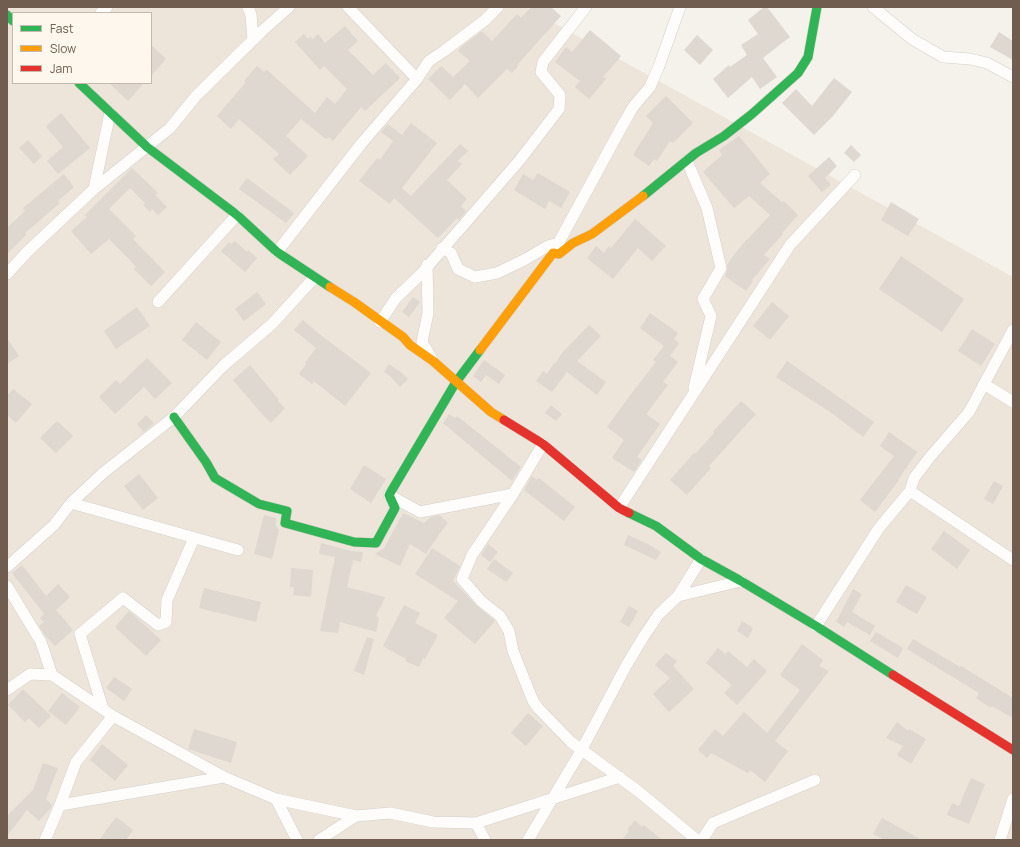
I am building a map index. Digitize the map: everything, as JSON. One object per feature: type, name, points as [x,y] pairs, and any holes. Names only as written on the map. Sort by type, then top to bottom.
[{"type":"street","points":[[248,7],[251,15],[253,40]]},
{"type":"street","points":[[7,274],[27,252],[94,189],[170,128],[196,96],[289,7]]},
{"type":"street","points":[[348,7],[418,79]]},
{"type":"street","points":[[277,252],[361,144],[418,79],[429,61],[485,20],[498,7]]},
{"type":"street","points":[[380,322],[396,298],[421,274],[427,265],[519,161],[559,109],[560,95],[541,72],[543,62],[586,7]]},
{"type":"street","points":[[389,495],[456,382],[559,243],[633,107],[650,87],[680,7]]},
{"type":"street","points":[[553,253],[559,254],[573,243],[592,234],[687,161],[752,114],[798,73],[808,57],[817,7]]},
{"type":"street","points":[[873,7],[912,39],[943,57],[970,59],[987,63],[1013,78]]},
{"type":"street","points":[[79,84],[147,147],[237,215],[277,252],[314,278],[354,302],[433,361],[491,412],[544,444],[619,508],[656,526],[701,560],[741,581],[816,626],[1013,750]]},
{"type":"street","points":[[94,189],[110,113]]},
{"type":"street","points":[[687,161],[707,208],[721,268],[703,299],[711,316],[692,396]]},
{"type":"street","points":[[619,508],[790,245],[855,175]]},
{"type":"street","points":[[158,302],[237,215]]},
{"type":"street","points":[[442,248],[450,253],[458,269],[476,277],[497,273],[548,246],[559,243]]},
{"type":"street","points":[[427,265],[428,313],[422,342],[433,361]]},
{"type":"street","points":[[7,567],[54,525],[71,503],[103,473],[174,418],[223,366],[272,324],[314,278]]},
{"type":"street","points":[[816,626],[879,528],[910,491],[914,478],[969,412],[1013,330]]},
{"type":"street","points":[[984,384],[1013,402]]},
{"type":"street","points":[[174,418],[206,462],[215,478],[259,504],[287,512],[284,523],[354,542],[376,543],[394,508],[389,495]]},
{"type":"street","points":[[544,444],[513,494],[472,555],[462,580],[481,601],[500,616],[509,631],[512,651],[533,701],[538,708],[571,742],[620,777],[697,840]]},
{"type":"street","points":[[910,491],[1013,560]]},
{"type":"street","points":[[389,495],[420,512],[513,494]]},
{"type":"street","points":[[71,503],[238,550]]},
{"type":"street","points":[[103,709],[80,634],[123,598],[158,625],[166,622],[167,600],[194,538]]},
{"type":"street","points":[[528,840],[582,749],[626,666],[644,636],[659,614],[678,596],[701,560]]},
{"type":"street","points":[[678,596],[741,581]]},
{"type":"street","points":[[7,586],[41,642],[52,675]]},
{"type":"street","points":[[7,690],[30,674],[52,675],[113,716],[224,777],[276,799],[356,816],[390,813],[434,822],[476,823],[620,777]]},
{"type":"street","points":[[44,840],[60,805],[76,762],[113,716]]},
{"type":"street","points":[[60,805],[224,777]]},
{"type":"street","points":[[702,840],[713,823],[815,780]]},
{"type":"street","points":[[276,799],[297,840]]},
{"type":"street","points":[[1000,840],[1013,799]]},
{"type":"street","points":[[319,840],[356,816]]},
{"type":"street","points":[[476,823],[485,840]]},
{"type":"shaded area","points":[[7,7],[525,7],[1013,277],[1013,840],[7,840]]},
{"type":"building","points":[[531,7],[551,7],[561,16],[517,65],[518,66],[512,73],[507,69],[478,98],[465,84],[450,100],[428,79],[441,66],[453,77],[470,61],[458,51],[462,46],[482,31],[492,41],[517,14],[521,18]]},
{"type":"building","points":[[764,7],[767,7],[790,37],[763,58],[777,77],[760,89],[752,77],[728,98],[713,79],[729,65],[730,67],[747,55],[741,45],[758,34],[748,20]]},
{"type":"building","points":[[345,26],[358,41],[348,50],[373,75],[386,63],[400,78],[365,111],[361,107],[333,141],[329,137],[326,139],[301,119],[286,136],[308,156],[290,175],[273,159],[279,154],[239,119],[231,129],[217,116],[246,82],[244,81],[257,66],[264,72],[267,70],[315,113],[327,97],[335,104],[347,89],[324,66],[320,70],[295,42],[304,34],[308,39],[310,37],[313,39],[318,34],[325,43]]},
{"type":"building","points":[[590,30],[621,56],[603,77],[606,79],[589,99],[575,87],[580,81],[555,62],[566,47],[572,52]]},
{"type":"building","points":[[999,32],[1013,41],[1013,60],[990,47]]},
{"type":"building","points":[[697,35],[713,50],[700,65],[684,50]]},
{"type":"building","points":[[152,46],[166,59],[152,75]]},
{"type":"building","points":[[834,78],[852,92],[833,116],[814,135],[782,103],[796,89],[812,106]]},
{"type":"building","points":[[110,84],[143,84],[128,101]]},
{"type":"building","points":[[666,96],[693,123],[673,143],[670,141],[657,161],[654,159],[649,166],[633,155],[653,123],[646,116]]},
{"type":"building","points":[[61,113],[90,148],[58,174],[47,161],[63,147],[47,128],[47,125]]},
{"type":"building","points":[[411,123],[437,143],[402,188],[411,196],[460,144],[468,151],[458,161],[462,164],[447,180],[467,199],[461,206],[466,211],[459,220],[457,218],[438,238],[394,198],[390,204],[359,181],[377,158],[380,160],[393,141],[381,132],[388,124],[402,135]]},
{"type":"building","points":[[739,136],[770,174],[760,183],[782,202],[784,201],[798,215],[764,255],[770,259],[752,280],[753,281],[746,291],[725,276],[727,265],[746,240],[770,215],[749,196],[734,208],[703,172],[722,155],[719,150]]},
{"type":"building","points":[[28,140],[42,156],[34,164],[19,148]]},
{"type":"building","points":[[851,145],[861,155],[854,162],[844,153]]},
{"type":"building","points":[[829,157],[837,166],[825,178],[831,185],[822,192],[808,176]]},
{"type":"building","points":[[132,168],[158,193],[155,195],[167,207],[158,215],[152,209],[150,212],[143,205],[145,203],[130,188],[109,209],[136,236],[133,239],[165,272],[151,286],[134,269],[136,267],[129,259],[109,239],[91,254],[71,231],[87,217],[85,215]]},
{"type":"building","points":[[538,173],[570,192],[561,208],[549,201],[545,209],[514,190],[523,174],[533,180]]},
{"type":"building","points":[[64,174],[74,187],[58,201],[60,203],[25,233],[26,235],[7,254],[7,228],[25,211],[23,208]]},
{"type":"building","points":[[247,178],[294,213],[286,223],[239,189]]},
{"type":"building","points":[[891,202],[919,219],[908,236],[881,220]]},
{"type":"building","points":[[635,219],[666,246],[652,261],[638,248],[613,279],[587,258],[596,246],[604,253],[609,246],[611,248]]},
{"type":"building","points":[[235,241],[247,252],[248,250],[257,258],[245,272],[221,251],[229,242],[231,244]]},
{"type":"building","points":[[901,256],[964,299],[942,332],[879,289]]},
{"type":"building","points":[[257,292],[266,304],[244,321],[235,309]]},
{"type":"building","points":[[413,297],[420,302],[409,317],[402,312]]},
{"type":"building","points":[[772,302],[789,316],[770,340],[753,326]]},
{"type":"building","points":[[137,307],[150,326],[116,349],[104,331]]},
{"type":"building","points":[[650,313],[678,333],[674,339],[679,343],[670,356],[678,362],[663,382],[668,385],[646,414],[660,424],[637,457],[642,460],[634,472],[612,458],[624,440],[607,427],[656,362],[653,360],[664,346],[640,328]]},
{"type":"building","points":[[303,320],[371,373],[345,406],[314,381],[312,384],[299,374],[316,348],[294,330]]},
{"type":"building","points":[[196,322],[221,342],[207,360],[182,340]]},
{"type":"building","points":[[589,325],[601,336],[577,361],[606,382],[597,395],[567,372],[552,392],[536,381],[543,371],[547,374],[562,353]]},
{"type":"building","points":[[972,329],[995,344],[981,366],[958,351]]},
{"type":"building","points":[[7,338],[19,356],[7,364]]},
{"type":"building","points":[[147,358],[172,383],[155,399],[144,387],[115,414],[99,397],[116,380],[120,384]]},
{"type":"building","points":[[484,360],[505,375],[499,384],[486,375],[481,382],[473,376]]},
{"type":"building","points":[[787,361],[874,422],[863,437],[833,414],[776,377]]},
{"type":"building","points":[[389,364],[408,379],[400,387],[384,372]]},
{"type":"building","points":[[250,365],[285,408],[271,423],[233,380]]},
{"type":"building","points":[[13,389],[32,404],[16,423],[7,415],[7,396]]},
{"type":"building","points":[[741,401],[756,414],[709,466],[711,468],[687,495],[670,480],[714,433],[713,432]]},
{"type":"building","points":[[551,405],[562,414],[556,421],[545,413]]},
{"type":"building","points":[[449,414],[455,418],[457,416],[521,467],[512,481],[443,423]]},
{"type":"building","points":[[146,415],[154,423],[144,432],[137,424]]},
{"type":"building","points":[[57,421],[73,436],[56,453],[40,438]]},
{"type":"building","points":[[889,432],[917,452],[899,480],[875,512],[860,500],[894,456],[880,446]]},
{"type":"building","points":[[364,465],[386,479],[371,503],[350,489]]},
{"type":"building","points":[[139,474],[158,498],[143,510],[124,486]]},
{"type":"building","points":[[532,476],[537,480],[539,478],[575,507],[564,521],[524,490]]},
{"type":"building","points":[[994,481],[1003,486],[993,504],[984,499]]},
{"type":"building","points":[[403,513],[424,523],[431,517],[439,515],[448,523],[426,554],[410,544],[400,566],[375,554],[384,548]]},
{"type":"building","points":[[264,515],[276,518],[276,526],[279,530],[272,559],[254,554]]},
{"type":"building","points":[[944,531],[970,550],[957,569],[931,549]]},
{"type":"building","points":[[628,535],[661,552],[656,560],[624,545]]},
{"type":"building","points":[[321,543],[351,551],[363,552],[361,562],[353,560],[347,587],[385,597],[376,616],[379,618],[376,632],[340,622],[338,633],[320,631],[335,557],[319,554]]},
{"type":"building","points":[[488,544],[498,552],[490,562],[481,555]]},
{"type":"building","points":[[432,548],[460,566],[453,581],[477,606],[495,621],[475,644],[444,618],[458,601],[415,574]]},
{"type":"building","points":[[494,559],[513,573],[506,582],[487,569]]},
{"type":"building","points":[[22,565],[46,596],[58,584],[70,597],[56,610],[73,630],[55,646],[39,626],[44,622],[40,618],[44,614],[12,573]]},
{"type":"building","points":[[291,568],[313,570],[311,597],[293,595],[294,587],[290,587]]},
{"type":"building","points":[[906,585],[927,597],[917,614],[896,602]]},
{"type":"building","points":[[204,588],[261,602],[256,622],[199,608]]},
{"type":"building","points":[[853,589],[862,594],[852,612],[875,626],[870,635],[847,622],[844,627],[836,622]]},
{"type":"building","points":[[404,605],[420,613],[415,623],[438,635],[419,667],[405,661],[406,659],[383,646]]},
{"type":"building","points":[[629,606],[638,611],[629,627],[620,622]]},
{"type":"building","points":[[129,611],[161,640],[146,656],[115,627]]},
{"type":"building","points":[[742,621],[753,628],[748,638],[737,631]]},
{"type":"building","points":[[876,632],[903,648],[898,658],[870,641]]},
{"type":"building","points":[[367,637],[374,639],[364,675],[354,671]]},
{"type":"building","points":[[913,639],[1013,698],[1013,718],[992,706],[991,708],[976,698],[979,693],[907,649]]},
{"type":"building","points":[[802,644],[823,660],[819,666],[829,671],[775,741],[788,751],[765,782],[750,770],[748,773],[711,753],[707,758],[698,750],[715,729],[723,736],[744,712],[767,733],[800,690],[780,675]]},
{"type":"building","points":[[718,648],[725,654],[728,651],[747,667],[754,659],[767,671],[737,705],[724,693],[732,685],[706,663]]},
{"type":"building","points":[[666,653],[677,661],[673,666],[694,689],[669,712],[653,694],[670,678],[655,665]]},
{"type":"building","points":[[114,677],[132,689],[124,701],[106,688]]},
{"type":"building","points":[[23,689],[51,716],[39,728],[29,718],[25,722],[8,705]]},
{"type":"building","points":[[62,693],[80,707],[66,725],[48,711]]},
{"type":"building","points":[[528,713],[543,726],[526,746],[511,733]]},
{"type":"building","points":[[897,722],[908,731],[909,729],[926,739],[911,764],[897,755],[903,746],[886,738]]},
{"type":"building","points":[[194,729],[237,742],[231,763],[188,749]]},
{"type":"building","points":[[102,744],[128,765],[115,781],[90,760]]},
{"type":"building","points":[[43,763],[58,768],[46,799],[52,805],[51,808],[39,821],[27,810],[7,836],[7,816],[33,790]]},
{"type":"building","points":[[971,778],[985,784],[969,824],[947,815],[952,803],[959,806]]},
{"type":"building","points":[[116,817],[133,830],[126,840],[99,840]]},
{"type":"building","points":[[882,818],[922,840],[885,840],[873,834]]},
{"type":"building","points":[[635,820],[642,827],[644,825],[662,840],[622,840],[629,831],[627,830]]},
{"type":"traffic: fast","points":[[643,196],[696,153],[724,136],[752,114],[798,73],[808,57],[817,7]]},
{"type":"traffic: fast","points":[[7,15],[12,20]]},
{"type":"traffic: fast","points":[[80,84],[147,147],[237,215],[277,252],[330,287]]},
{"type":"traffic: fast","points":[[174,417],[206,462],[215,478],[259,504],[287,511],[285,523],[354,542],[376,543],[395,508],[389,495],[456,382],[480,350]]},
{"type":"traffic: fast","points":[[629,513],[656,526],[701,559],[816,626],[893,675]]},
{"type":"traffic: slow","points":[[480,350],[553,253],[559,254],[573,243],[592,234],[643,196]]},
{"type":"traffic: slow","points":[[330,287],[403,337],[410,345],[433,361],[491,412],[504,420]]},
{"type":"traffic: jam","points":[[504,420],[543,444],[619,508],[629,513]]},
{"type":"traffic: jam","points":[[893,675],[1013,750]]}]
